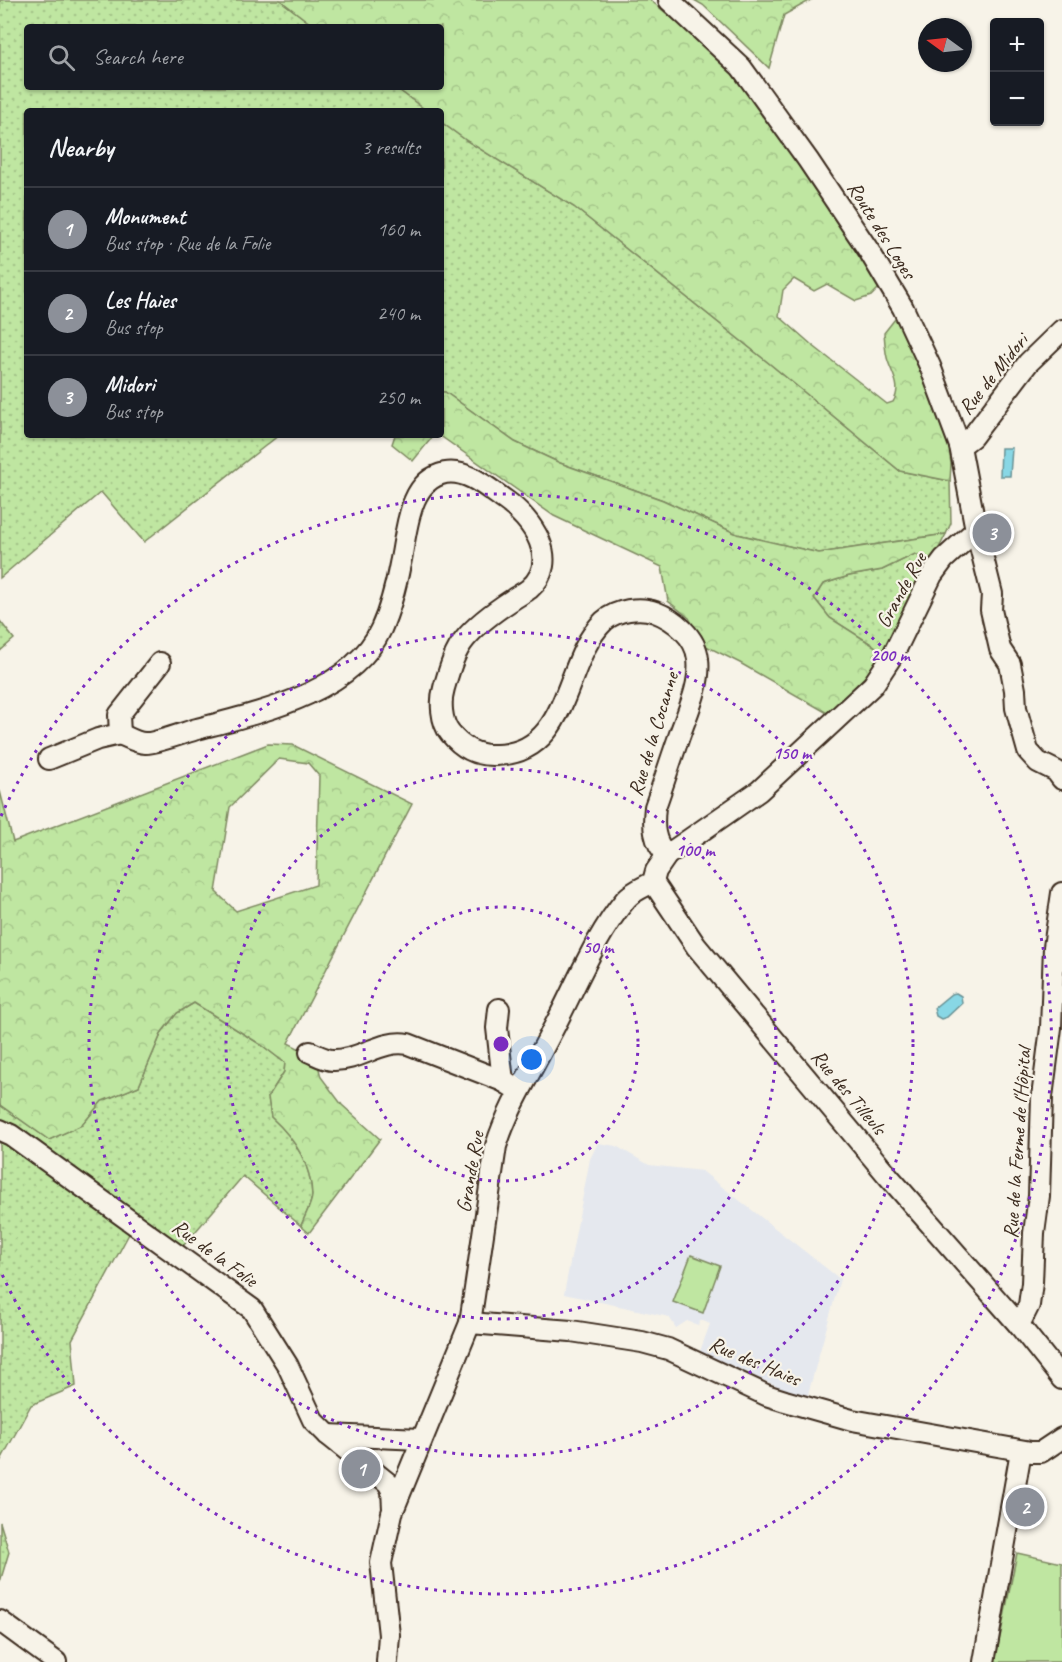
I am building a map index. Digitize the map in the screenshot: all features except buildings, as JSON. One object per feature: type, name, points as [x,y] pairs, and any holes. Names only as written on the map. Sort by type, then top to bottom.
[{"type":"street","name":"Route des Loges","points":[[669,0],[741,67],[869,250],[903,308],[930,366],[960,446],[976,530]]},
{"type":"street","name":"Rue de Midori","points":[[960,446],[972,437],[1028,363],[1062,330]]},
{"type":"street","name":"Rue de la Cocanne","points":[[120,734],[144,744],[263,711],[306,694],[343,674],[362,657],[380,631],[400,566],[413,505],[418,493],[430,479],[443,473],[457,472],[471,478],[508,502],[527,518],[542,544],[543,567],[531,588],[482,621],[463,641],[451,666],[441,696],[446,729],[468,750],[487,756],[521,751],[545,732],[557,717],[590,639],[606,619],[625,610],[645,609],[655,611],[680,624],[699,656],[693,695],[655,807],[653,822],[656,839],[667,855]]},
{"type":"street","points":[[976,530],[992,594],[991,610],[1000,649],[1010,664],[1016,708],[1028,751],[1038,762],[1060,770]]},
{"type":"street","name":"Grande Rue","points":[[387,1662],[389,1635],[381,1563],[393,1513],[421,1439],[470,1323],[496,1146],[503,1124],[519,1091],[603,932],[626,898],[653,882],[656,870],[667,855],[759,790],[873,685],[894,653],[932,574],[944,559],[976,530]]},
{"type":"street","points":[[49,759],[98,739],[120,734],[119,715],[160,663]]},
{"type":"street","name":"Rue des Tilleuls","points":[[653,882],[696,946],[889,1177],[1019,1325]]},
{"type":"street","name":"Rue de la Ferme de l'Hôpital","points":[[1019,1325],[1029,1305],[1032,1283],[1034,1233],[1039,1196],[1042,1097],[1051,1028],[1054,947],[1062,893]]},
{"type":"street","points":[[499,1010],[497,1028],[502,1081]]},
{"type":"street","points":[[310,1052],[335,1060],[396,1042],[403,1043],[502,1081],[519,1091]]},
{"type":"street","name":"Rue de la Folie","points":[[0,1130],[11,1135],[252,1309],[288,1366],[313,1420],[328,1435],[388,1483],[392,1490],[393,1513]]},
{"type":"street","name":"Rue des Haies","points":[[470,1323],[572,1331],[642,1342],[668,1349],[766,1395],[785,1401],[852,1420],[1021,1451]]},
{"type":"street","points":[[1019,1325],[1062,1379]]},
{"type":"street","points":[[328,1435],[421,1439]]},
{"type":"street","points":[[984,1662],[1021,1451],[1041,1452],[1058,1448]]},
{"type":"street","points":[[0,1622],[56,1662]]},
{"type":"shaded area","points":[[598,1143],[616,1146],[649,1165],[702,1171],[840,1279],[807,1398],[699,1354],[710,1324],[701,1320],[698,1325],[687,1321],[676,1328],[669,1317],[564,1294],[590,1159]]},
{"type":"green space","points":[[0,0],[280,0],[311,24],[24,24],[24,90],[399,90],[423,108],[24,108],[24,438],[275,438],[144,542],[101,492],[0,578]]},
{"type":"green space","points":[[280,0],[650,0],[715,53],[754,100],[805,171],[880,287],[871,296],[856,301],[827,284],[814,291],[794,279],[783,290],[779,316],[887,404],[893,402],[896,397],[897,386],[887,358],[884,333],[895,319],[904,332],[948,440],[951,464],[950,481],[900,471],[574,207],[467,141],[444,124],[444,108],[423,108],[399,90],[444,90],[444,24],[311,24]]},
{"type":"green space","points":[[694,0],[811,0],[784,15],[769,68],[703,5]]},
{"type":"green space","points":[[444,124],[467,141],[574,207],[900,471],[950,481],[951,523],[946,534],[819,553],[737,534],[663,500],[560,463],[515,442],[445,392]]},
{"type":"green space","points":[[444,392],[515,442],[560,463],[663,500],[737,534],[819,553],[946,534],[932,562],[915,554],[882,570],[823,584],[814,598],[830,618],[882,651],[873,668],[829,714],[704,645],[689,618],[668,601],[662,567],[554,516],[443,438]]},
{"type":"green space","points":[[394,438],[432,438],[413,461],[392,444]]},
{"type":"green space","points":[[915,554],[932,562],[882,651],[830,618],[814,598],[823,584],[882,570]]},
{"type":"green space","points":[[0,621],[14,639],[0,651]]},
{"type":"green space","points":[[268,744],[293,745],[412,804],[288,1043],[316,1057],[321,1077],[342,1105],[380,1139],[309,1233],[301,1226],[312,1199],[308,1172],[287,1133],[271,1117],[268,1097],[284,1072],[285,1063],[263,1046],[194,1003],[177,1013],[162,1032],[139,1086],[102,1101],[82,1125],[49,1140],[0,1105],[0,791],[13,842]],"holes":[[[279,759],[308,763],[319,776],[316,885],[236,911],[216,892],[230,807]]]},
{"type":"green space","points":[[194,1003],[263,1046],[285,1063],[284,1072],[268,1097],[271,1117],[287,1133],[308,1172],[312,1195],[308,1210],[301,1226],[243,1176],[184,1245],[130,1232],[72,1340],[76,1386],[31,1405],[0,1462],[0,1105],[49,1140],[82,1125],[102,1101],[139,1086],[162,1032],[177,1013]]},
{"type":"green space","points":[[691,1255],[720,1266],[703,1313],[673,1302]]},
{"type":"green space","points":[[0,1522],[9,1552],[0,1582]]},
{"type":"green space","points":[[1017,1553],[1062,1563],[1062,1662],[995,1662]]},
{"type":"water","points":[[1001,448],[1012,448],[1010,476],[1000,476]]},
{"type":"water","points":[[956,993],[961,996],[962,1003],[947,1017],[941,1019],[936,1016],[934,1008],[951,994]]},
{"type":"place","name":"Midori","points":[[992,533]]},
{"type":"place","name":"Monument","points":[[361,1469]]},
{"type":"place","name":"Les Haies","points":[[1025,1507]]}]
